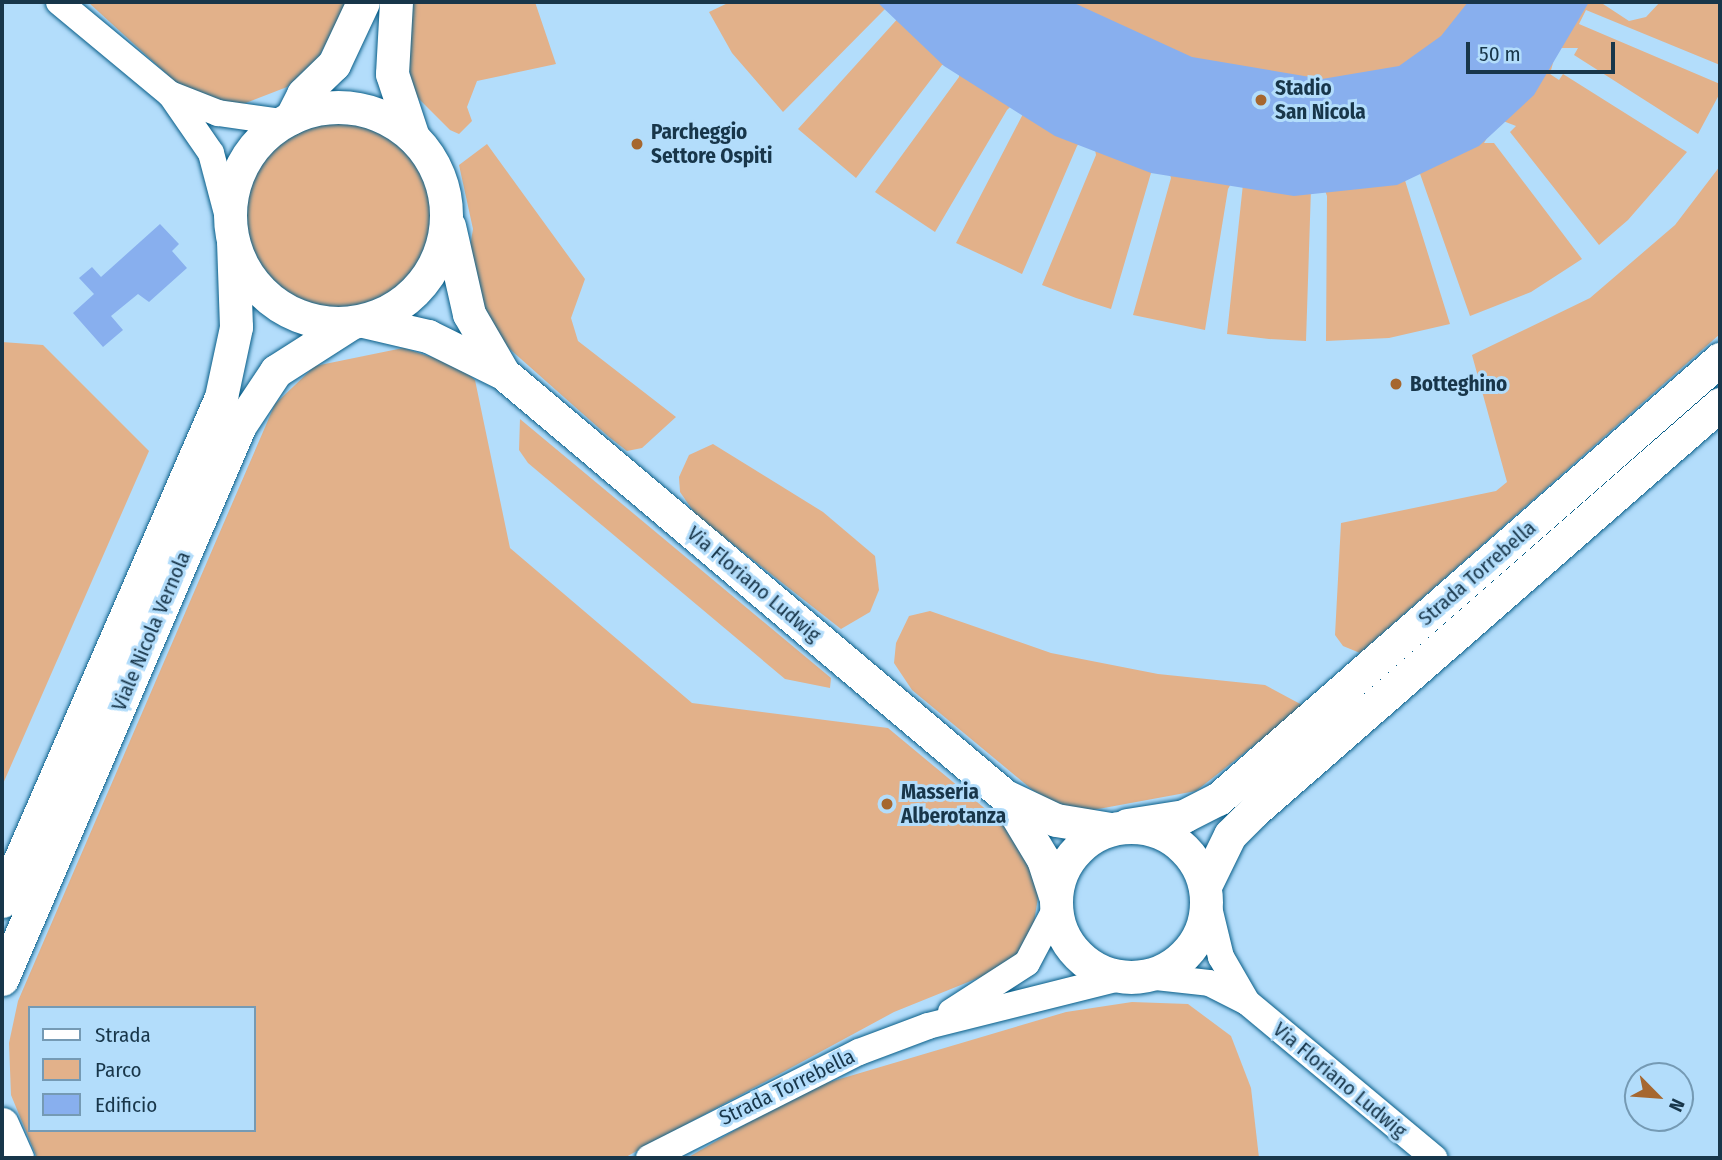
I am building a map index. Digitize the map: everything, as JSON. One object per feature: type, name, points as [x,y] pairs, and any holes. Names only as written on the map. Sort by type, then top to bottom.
[{"type":"main road","points":[[363,2],[334,64],[303,94],[287,120],[242,164],[231,232],[245,271],[273,302],[320,323],[357,322],[428,336],[503,373]]},
{"type":"main road","points":[[396,2],[392,74],[413,137]]},
{"type":"main road","points":[[287,120],[342,107],[392,121],[413,137],[434,164],[460,290],[503,373]]},
{"type":"main road","points":[[357,322],[386,313],[424,282],[444,239],[446,215]]},
{"type":"main road","name":"Viale Nicola Vernola","points":[[2,901],[221,397],[236,327],[231,232]]},
{"type":"main road","name":"Viale Nicola Vernola","points":[[2,979],[240,425],[276,371],[357,322]]},
{"type":"main road","name":"Strada Torrebella","points":[[1118,827],[1184,816],[1233,786],[1720,359]]},
{"type":"main road","name":"Via Floriano Ludwig","points":[[503,373],[1005,796]]},
{"type":"main road","name":"Strada Torrebella","points":[[1206,891],[1230,835],[1254,811],[1720,404]]},
{"type":"main road","points":[[1005,796],[1056,820],[1118,827],[1183,848],[1206,891],[1199,934],[1185,955],[1135,976],[1082,958],[1055,902],[1043,859],[1005,796]]},
{"type":"main road","points":[[1055,902],[1073,854],[1118,827]]},
{"type":"main road","points":[[2,1124],[17,1158]]},
{"type":"street","points":[[59,2],[170,94],[211,153],[231,232]]},
{"type":"street","points":[[170,94],[218,113],[287,120]]},
{"type":"street","points":[[1206,891],[1221,957],[1247,1002]]},
{"type":"street","points":[[928,1026],[1027,963],[1041,948],[1055,902]]},
{"type":"street","points":[[928,1026],[1135,976],[1209,983],[1247,1002]]},
{"type":"street","name":"Via Floriano Ludwig","points":[[1247,1002],[1434,1158]]},
{"type":"street","name":"Strada Torrebella","points":[[649,1158],[773,1091],[928,1026]]},
{"type":"green space","points":[[88,2],[347,2],[319,57],[287,87],[238,106],[182,88]]},
{"type":"green space","points":[[411,2],[535,2],[556,64],[477,81],[467,107],[472,121],[459,134],[450,130],[413,93],[405,44]]},
{"type":"green space","points":[[730,2],[1600,2],[1629,21],[1646,17],[1660,2],[1720,2],[1720,65],[1586,10],[1579,24],[1720,84],[1720,93],[1698,134],[1574,55],[1578,48],[1557,48],[1550,74],[1559,80],[1563,74],[1687,152],[1628,220],[1599,245],[1510,132],[1516,126],[1498,119],[1484,143],[1494,143],[1582,259],[1531,292],[1470,316],[1418,168],[1403,174],[1450,324],[1389,338],[1326,341],[1327,196],[1324,188],[1311,189],[1306,341],[1269,339],[1227,334],[1243,184],[1232,182],[1228,189],[1205,330],[1133,315],[1171,178],[1168,169],[1151,173],[1111,309],[1076,298],[1042,285],[1096,155],[1094,144],[1082,140],[1077,146],[1022,274],[956,243],[1024,112],[1013,104],[1007,110],[935,232],[875,192],[959,77],[959,66],[942,65],[856,178],[798,129],[901,15],[890,5],[783,112],[732,53],[709,12]]},
{"type":"green space","points":[[337,120],[373,128],[390,136],[404,148],[416,162],[424,179],[432,215],[424,251],[416,268],[404,282],[390,294],[373,302],[337,310],[301,302],[284,294],[270,282],[258,268],[250,251],[242,215],[250,179],[258,162],[270,148],[284,136],[301,128]]},
{"type":"green space","points":[[487,144],[585,279],[571,318],[578,341],[676,417],[642,448],[627,451],[485,327],[467,265],[473,229],[459,165]]},
{"type":"green space","points":[[1720,166],[1720,334],[1360,653],[1343,646],[1335,635],[1341,523],[1496,491],[1507,482],[1472,355],[1590,298],[1675,225]]},
{"type":"green space","points":[[2,342],[43,345],[149,451],[2,786]]},
{"type":"green space","points":[[403,348],[457,365],[475,380],[510,548],[692,703],[888,728],[1024,841],[1040,885],[1030,947],[998,970],[894,1012],[624,1158],[37,1158],[11,1095],[9,1043],[18,1001],[275,404],[315,366]]},
{"type":"green space","points":[[520,419],[831,678],[830,688],[785,679],[528,463],[519,450]]},
{"type":"green space","points":[[713,444],[823,512],[875,556],[879,590],[870,612],[841,629],[696,515],[680,492],[679,477],[689,455]]},
{"type":"green space","points":[[930,611],[1051,653],[1158,674],[1265,685],[1304,706],[1196,791],[1071,814],[1035,792],[912,690],[894,663],[896,643],[909,616]]},
{"type":"green space","points":[[1132,1002],[1188,1004],[1231,1036],[1251,1088],[1259,1158],[687,1158],[806,1089],[1066,1012]]},
{"type":"building","name":"Stadio San Nicola","points":[[877,2],[1072,2],[1192,57],[1322,79],[1399,66],[1441,36],[1468,2],[1589,2],[1534,95],[1479,146],[1397,185],[1294,196],[1151,173],[1055,136],[944,66]]},
{"type":"building","points":[[160,224],[179,244],[172,251],[187,268],[149,302],[138,294],[111,316],[123,330],[103,347],[73,313],[94,294],[79,278],[92,267],[101,277]]},
{"type":"place","name":"Stadio San Nicola","points":[[1261,100]]},
{"type":"place","name":"Parcheggio Settore Ospiti","points":[[637,144]]},
{"type":"place","name":"Botteghino","points":[[1396,384]]},
{"type":"place","name":"Masseria Alberotanza","points":[[887,804]]}]
